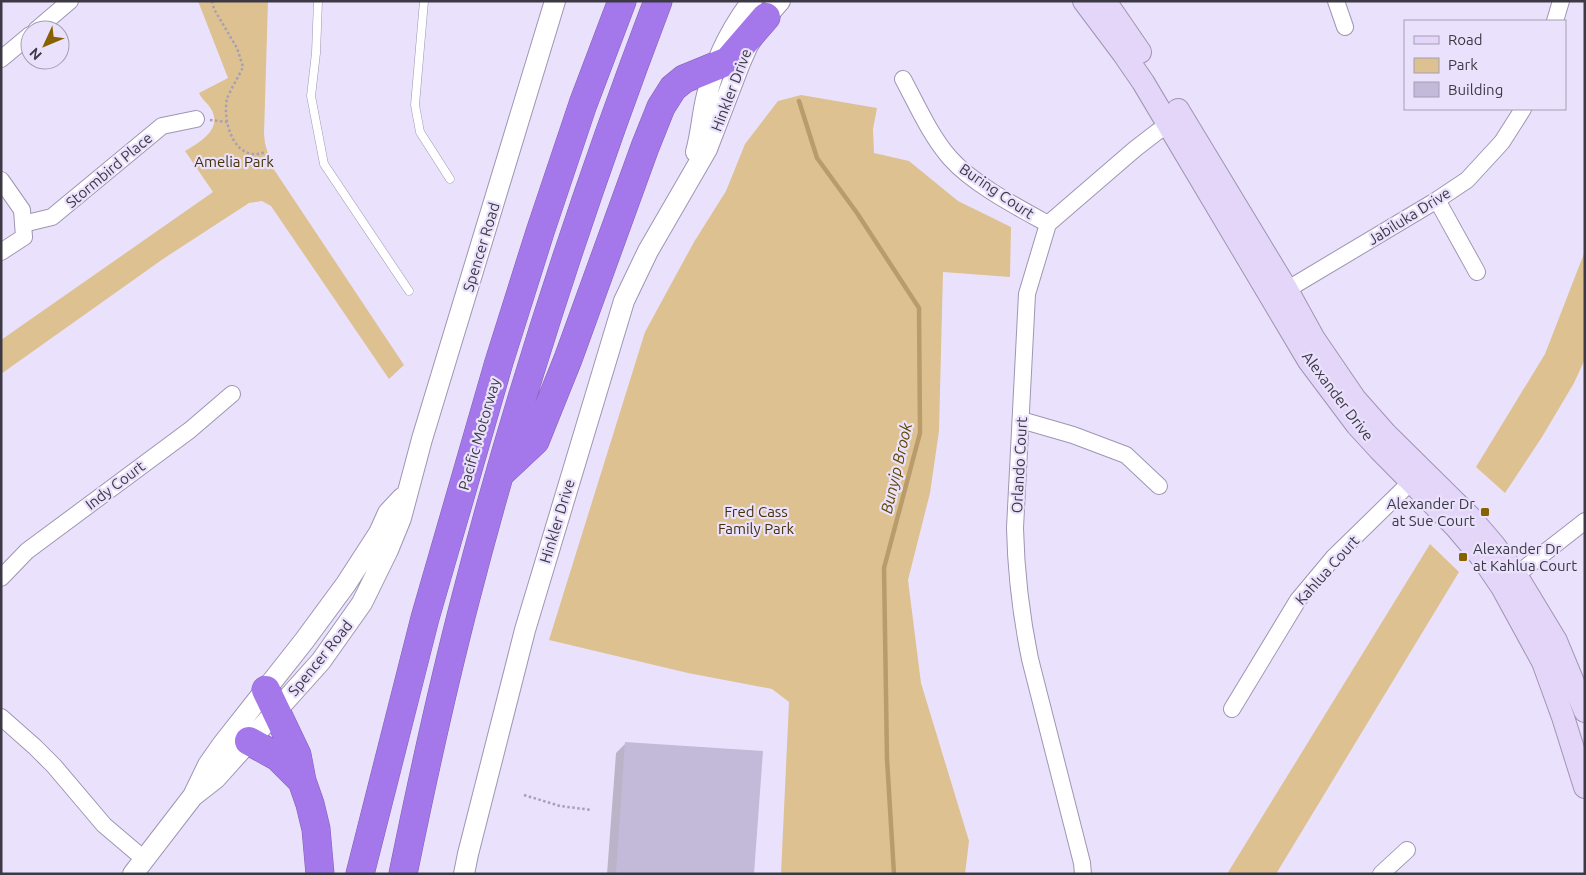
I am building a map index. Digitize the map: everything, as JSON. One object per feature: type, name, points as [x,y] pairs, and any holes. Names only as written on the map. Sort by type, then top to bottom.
[{"type":"highway","name":"Pacific Motorway","points":[[360,874],[426,618],[499,362],[580,113],[622,1]]},
{"type":"highway","points":[[402,874],[464,606],[501,473],[566,260],[624,89],[658,1]]},
{"type":"highway","points":[[501,473],[535,441],[568,359],[661,107],[673,88],[680,82],[695,73],[728,61],[766,7]]},
{"type":"highway","points":[[271,700],[298,755],[302,780],[316,829],[320,874]]},
{"type":"highway","points":[[249,741],[278,757],[302,780]]},
{"type":"main road","name":"Alexander Drive","points":[[1084,1],[1175,121]]},
{"type":"main road","name":"Alexander Drive","points":[[1105,1],[1279,294],[1309,361],[1336,398],[1379,449],[1469,516],[1494,545],[1516,575],[1556,641],[1585,711]]},
{"type":"main road","name":"Alexander Drive","points":[[1417,476],[1454,526],[1483,559],[1515,609],[1553,687],[1585,787]]},
{"type":"street","points":[[48,20],[70,1]]},
{"type":"street","name":"Spencer Road","points":[[139,866],[193,796],[208,765],[222,745],[271,700],[321,661],[362,604],[401,518],[406,493],[555,1]]},
{"type":"street","points":[[1336,1],[1345,27]]},
{"type":"street","points":[[1555,20],[1560,1]]},
{"type":"street","name":"Hinkler Drive","points":[[464,874],[525,630],[624,301],[648,251],[711,141],[742,56],[766,7]]},
{"type":"street","points":[[1,59],[20,43]]},
{"type":"street","name":"Hinkler Drive","points":[[687,182],[698,142],[706,97],[715,67]]},
{"type":"street","name":"Buring Court","points":[[903,79],[940,144],[960,168],[1020,209],[1048,224]]},
{"type":"street","name":"Jabiluka Drive","points":[[1279,294],[1437,200],[1466,180],[1502,142],[1522,110]]},
{"type":"street","name":"Stormbird Place","points":[[23,224],[52,217],[162,126],[196,119]]},
{"type":"street","points":[[1048,224],[1135,149],[1175,121]]},
{"type":"street","points":[[1,180],[22,210],[24,237],[1,252]]},
{"type":"street","points":[[1437,200],[1477,272]]},
{"type":"street","name":"Orlando Court","points":[[1048,224],[1026,294],[1022,420],[1019,438],[1015,528],[1016,567],[1020,607],[1030,659],[1082,863],[1083,874]]},
{"type":"street","name":"Indy Court","points":[[1,578],[28,551],[190,430],[232,394]]},
{"type":"street","points":[[1022,420],[1073,435],[1126,455],[1158,486]]},
{"type":"street","name":"Kahlua Court","points":[[1232,709],[1298,600],[1333,558],[1417,476]]},
{"type":"street","points":[[1516,575],[1585,521]]},
{"type":"street","name":"Spencer Road","points":[[193,796],[216,778],[249,741],[271,700]]},
{"type":"street","points":[[1,717],[48,760],[139,866]]},
{"type":"street","points":[[1381,874],[1407,850]]},
{"type":"lane","points":[[318,1],[316,53],[311,96],[324,164],[409,291]]},
{"type":"lane","points":[[424,1],[415,105],[420,132],[450,179]]},
{"type":"path","points":[[212,1],[214,9],[237,48],[243,67],[227,99],[227,122],[231,135],[239,148],[248,154],[258,155],[264,152]]},
{"type":"path","points":[[524,795],[560,806],[592,810]]},
{"type":"green space","name":"Amelia Park","points":[[198,1],[268,1],[264,134],[271,165],[404,365],[389,379],[271,206],[262,201],[249,203],[163,259],[1,374],[1,340],[213,192],[185,151],[203,139],[212,129],[214,123],[211,109],[199,93],[228,78]]},
{"type":"green space","name":"Fred Cass Family Park","points":[[801,95],[877,108],[873,129],[874,153],[909,161],[958,201],[1011,227],[1010,277],[943,272],[939,431],[930,493],[908,580],[921,683],[969,841],[965,874],[781,874],[789,702],[772,689],[688,673],[549,640],[645,332],[694,242],[726,191],[745,144],[778,101]]},
{"type":"green space","points":[[1585,251],[1585,359],[1574,383],[1542,437],[1505,493],[1476,467],[1545,354]]},
{"type":"green space","points":[[1430,544],[1459,572],[1276,874],[1227,874]]},
{"type":"building","points":[[625,742],[763,751],[754,874],[616,874]]},
{"type":"waterway","name":"Bunyip Brook","points":[[799,101],[817,158],[857,213],[919,308],[920,433],[884,568],[887,759],[894,874]]},
{"type":"place","name":"Alexander Dr at Sue Court","points":[[1485,512]]},
{"type":"place","name":"Alexander Dr at Kahlua Court","points":[[1463,557]]}]
